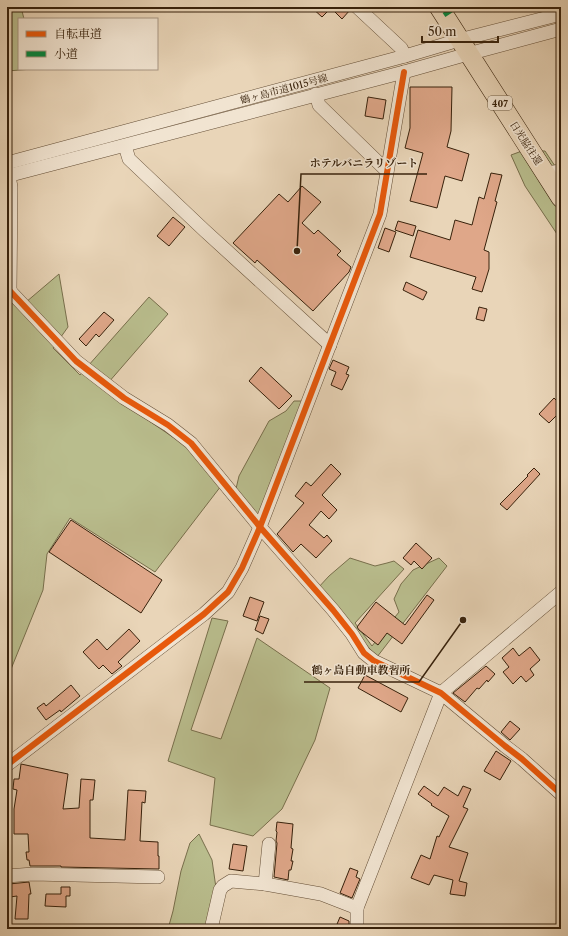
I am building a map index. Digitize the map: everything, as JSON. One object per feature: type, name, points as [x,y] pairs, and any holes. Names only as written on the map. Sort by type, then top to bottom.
[{"type":"highway","name":"日光脇往還","points":[[439,7],[464,47],[553,172],[561,198]]},
{"type":"street","points":[[357,7],[401,48],[405,56]]},
{"type":"street","name":"鶴ヶ島市道1015号線","points":[[8,172],[125,146],[316,94],[404,72],[464,47],[561,14]]},
{"type":"street","name":"鶴ヶ島市道1015号線","points":[[8,172],[405,56],[561,29]]},
{"type":"street","points":[[7,765],[204,614],[228,592],[242,568],[260,527],[380,214],[404,72]]},
{"type":"street","points":[[316,94],[319,105],[387,171]]},
{"type":"street","points":[[125,146],[129,160],[330,345]]},
{"type":"street","points":[[8,172],[11,187],[9,290],[76,361],[124,398],[168,425],[191,443],[260,527],[333,610],[364,652],[374,661],[441,693],[505,746],[522,758],[561,794]]},
{"type":"street","points":[[357,929],[357,908],[441,693],[561,592]]},
{"type":"street","points":[[265,884],[269,844]]},
{"type":"street","points":[[7,876],[33,874],[158,877]]},
{"type":"street","points":[[211,929],[220,890],[231,881],[265,884],[321,894],[357,908]]},
{"type":"green space","points":[[7,7],[21,7],[24,18],[18,18],[18,70],[20,70],[7,71]]},
{"type":"green space","points":[[522,151],[545,151],[561,175],[561,240],[525,186],[511,155]]},
{"type":"green space","points":[[59,274],[68,327],[53,348],[80,375],[149,297],[168,314],[108,383],[136,412],[186,446],[221,486],[155,572],[70,518],[47,554],[43,590],[7,679],[7,298],[19,308]]},
{"type":"green space","points":[[294,401],[303,401],[259,515],[235,493],[239,476],[269,421],[286,411]]},
{"type":"green space","points":[[350,558],[375,566],[394,561],[404,569],[355,623],[372,646],[399,612],[394,599],[401,584],[413,570],[439,558],[447,566],[377,657],[317,589],[329,576]]},
{"type":"green space","points":[[212,618],[228,621],[191,730],[221,739],[257,638],[330,688],[315,740],[282,809],[253,836],[210,825],[215,778],[168,761]]},
{"type":"green space","points":[[199,834],[212,860],[216,888],[216,929],[168,929],[181,871],[190,843]]},
{"type":"building","points":[[311,7],[349,7],[350,10],[342,19],[331,8],[322,17]]},
{"type":"building","points":[[410,87],[452,87],[451,131],[447,147],[469,154],[462,181],[445,176],[437,208],[410,201],[423,153],[405,148],[410,128]]},
{"type":"building","points":[[368,97],[386,100],[383,119],[365,116]]},
{"type":"building","points":[[491,173],[502,175],[495,201],[497,202],[484,250],[489,252],[489,269],[482,292],[472,289],[476,277],[410,257],[418,230],[450,240],[455,220],[472,225],[479,197],[484,199]]},
{"type":"building","points":[[302,186],[321,202],[302,223],[314,234],[318,230],[341,251],[337,255],[351,267],[349,272],[313,311],[257,260],[255,263],[233,243],[279,194],[288,202]]},
{"type":"building","points":[[173,217],[185,227],[169,246],[157,236]]},
{"type":"building","points":[[398,221],[416,226],[413,236],[395,230]]},
{"type":"building","points":[[385,228],[396,232],[389,252],[378,248]]},
{"type":"building","points":[[406,282],[427,292],[423,300],[403,290]]},
{"type":"building","points":[[479,307],[487,309],[484,321],[476,319]]},
{"type":"building","points":[[104,312],[114,320],[99,337],[96,334],[86,346],[79,339]]},
{"type":"building","points":[[333,360],[349,367],[346,374],[349,375],[342,390],[331,385],[336,372],[329,369]]},
{"type":"building","points":[[261,367],[292,396],[279,409],[249,381]]},
{"type":"building","points":[[554,398],[561,405],[561,411],[549,423],[539,414]]},
{"type":"building","points":[[331,464],[341,474],[322,495],[337,510],[329,519],[321,511],[309,525],[324,538],[327,535],[332,541],[316,558],[301,544],[293,552],[277,534],[304,503],[295,496],[306,482],[311,486]]},
{"type":"building","points":[[534,468],[540,474],[507,510],[500,504]]},
{"type":"building","points":[[71,520],[162,580],[141,613],[49,552]]},
{"type":"building","points":[[416,543],[432,558],[422,569],[414,561],[411,565],[403,558]]},
{"type":"building","points":[[427,595],[434,600],[402,644],[387,633],[378,645],[357,627],[376,602],[405,625]]},
{"type":"building","points":[[250,597],[264,602],[257,621],[243,616]]},
{"type":"building","points":[[260,616],[269,619],[263,634],[255,630]]},
{"type":"building","points":[[129,629],[140,641],[118,662],[122,666],[112,674],[103,665],[99,669],[83,652],[97,639],[107,650]]},
{"type":"building","points":[[530,647],[540,660],[530,669],[534,675],[526,682],[521,676],[513,684],[503,672],[509,667],[502,658],[513,648],[519,656]]},
{"type":"building","points":[[486,666],[495,674],[479,689],[477,688],[465,702],[453,693]]},
{"type":"building","points":[[365,675],[408,698],[401,712],[358,688]]},
{"type":"building","points":[[71,685],[80,696],[61,712],[60,710],[46,720],[37,708],[44,703],[46,706]]},
{"type":"building","points":[[510,721],[520,729],[510,740],[501,732]]},
{"type":"building","points":[[496,751],[511,761],[500,780],[484,771]]},
{"type":"building","points":[[21,764],[68,774],[63,809],[79,808],[81,779],[95,780],[93,800],[90,800],[90,838],[125,840],[128,790],[146,791],[145,803],[142,802],[140,841],[158,842],[159,869],[30,866],[29,860],[27,860],[26,852],[29,852],[28,834],[14,834],[14,809],[17,790],[13,789],[14,779],[19,779]]},
{"type":"building","points":[[424,786],[438,796],[444,787],[458,796],[463,786],[471,789],[463,807],[468,809],[449,847],[468,853],[459,881],[467,883],[465,896],[450,894],[453,880],[434,875],[429,885],[411,878],[421,855],[430,859],[437,836],[439,837],[449,816],[431,805],[432,804],[418,794]]},
{"type":"building","points":[[277,822],[293,824],[291,848],[293,849],[291,861],[293,861],[291,870],[289,870],[288,880],[274,877]]},
{"type":"building","points":[[233,844],[247,846],[243,871],[229,869]]},
{"type":"building","points":[[350,868],[358,871],[356,877],[360,879],[352,898],[340,893]]},
{"type":"building","points":[[29,882],[31,894],[29,894],[28,919],[15,919],[17,896],[10,897],[9,884]]},
{"type":"building","points":[[61,887],[70,887],[70,896],[66,896],[66,907],[45,906],[46,894],[61,894]]},
{"type":"building","points":[[340,917],[349,921],[349,929],[335,929]]},
{"type":"marked path","points":[[444,15],[456,7]]},
{"type":"cycle path","points":[[7,765],[204,614],[228,592],[242,568],[260,527],[380,214],[404,72]]},
{"type":"cycle path","points":[[7,289],[76,361],[124,398],[168,425],[191,443],[260,527],[333,610],[352,634],[364,653],[374,661],[441,693],[522,759],[561,794]]},
{"type":"place","name":"ホテルバニラリゾート","points":[[297,251]]},
{"type":"place","name":"鶴ヶ島自動車教習所","points":[[463,620]]}]
